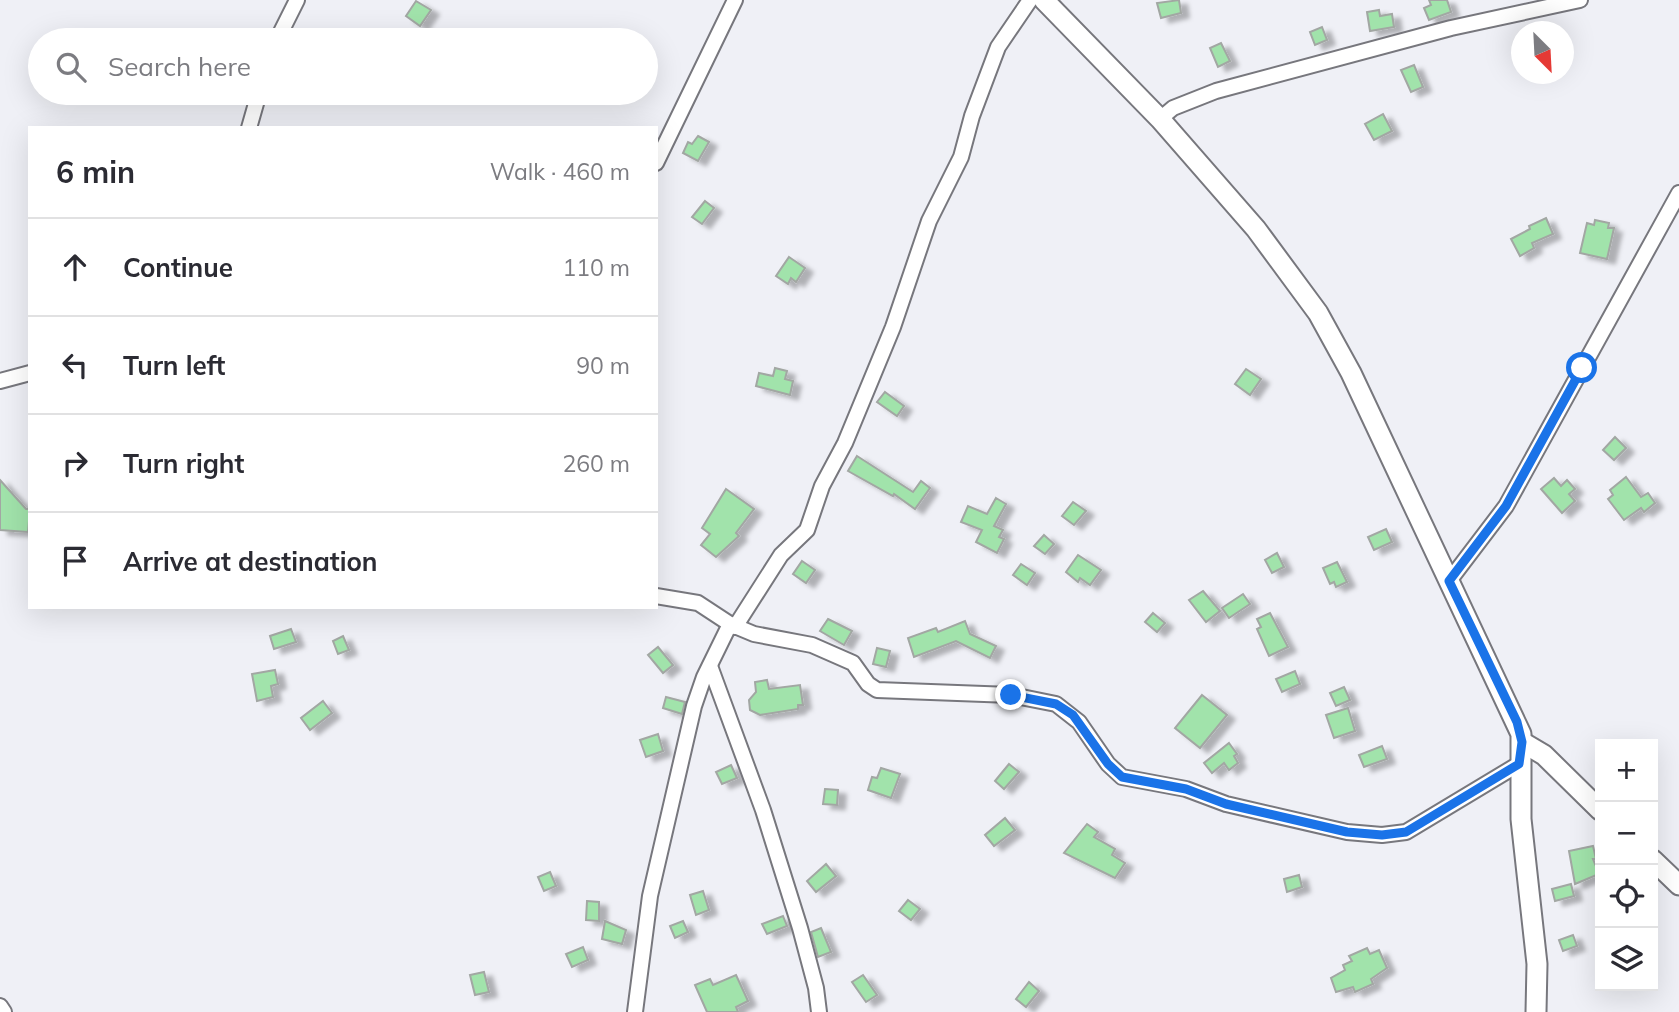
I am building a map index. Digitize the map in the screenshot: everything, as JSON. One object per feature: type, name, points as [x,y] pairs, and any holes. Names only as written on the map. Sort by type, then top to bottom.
[{"type":"street","points":[[283,28],[298,0]]},
{"type":"street","points":[[658,159],[735,0]]},
{"type":"street","points":[[635,1012],[650,896],[694,706],[710,666],[733,626],[781,555],[807,530],[822,486],[849,434],[893,327],[929,221],[961,157],[972,116],[998,47],[1030,0]]},
{"type":"street","points":[[1044,0],[1160,119],[1256,229],[1318,313],[1351,373],[1517,722],[1522,742],[1519,764],[1521,819],[1538,964],[1536,1012]]},
{"type":"street","points":[[1160,119],[1173,108],[1216,91],[1451,28],[1580,0]]},
{"type":"street","points":[[250,126],[255,105]]},
{"type":"street","points":[[1449,581],[1506,506],[1679,193]]},
{"type":"street","points":[[0,381],[28,374]]},
{"type":"street","points":[[658,596],[698,603],[733,626],[774,639],[812,645],[853,663],[868,684],[877,690],[1011,695],[1056,704],[1079,722],[1108,764],[1122,777],[1186,789],[1226,804],[1347,832],[1382,835],[1406,832],[1519,764]]},
{"type":"street","points":[[710,666],[763,810],[800,928],[819,1012]]},
{"type":"street","points":[[1522,742],[1544,755],[1595,805]]},
{"type":"street","points":[[1658,865],[1679,885]]},
{"type":"street","points":[[0,1006],[4,1012]]},
{"type":"building","points":[[1179,0],[1181,13],[1161,18],[1157,3]]},
{"type":"building","points":[[1429,0],[1447,0],[1451,12],[1429,20],[1424,8],[1431,5]]},
{"type":"building","points":[[416,1],[431,10],[420,26],[406,16]]},
{"type":"building","points":[[1379,10],[1380,16],[1392,14],[1394,27],[1370,31],[1367,12]]},
{"type":"building","points":[[1322,27],[1327,40],[1315,45],[1310,32]]},
{"type":"building","points":[[1221,43],[1230,61],[1218,67],[1210,48]]},
{"type":"building","points":[[1414,65],[1423,87],[1411,92],[1401,70]]},
{"type":"building","points":[[1383,114],[1392,131],[1374,140],[1365,124]]},
{"type":"building","points":[[698,136],[709,142],[698,161],[683,153],[688,142],[692,144]]},
{"type":"building","points":[[705,201],[714,208],[702,224],[692,217]]},
{"type":"building","points":[[1546,218],[1553,234],[1532,243],[1534,248],[1520,256],[1511,239]]},
{"type":"building","points":[[1595,220],[1609,223],[1608,228],[1614,228],[1607,259],[1580,253],[1587,223],[1594,225]]},
{"type":"building","points":[[789,257],[805,268],[796,282],[791,278],[788,284],[776,276]]},
{"type":"building","points":[[775,368],[787,371],[785,379],[793,381],[790,395],[756,386],[759,373],[773,376]]},
{"type":"building","points":[[1246,369],[1261,379],[1250,395],[1235,384]]},
{"type":"building","points":[[885,392],[904,406],[897,416],[877,402]]},
{"type":"building","points":[[1615,437],[1626,448],[1614,460],[1603,450]]},
{"type":"building","points":[[857,456],[913,492],[921,481],[930,488],[915,509],[894,494],[893,496],[848,471]]},
{"type":"building","points":[[1626,477],[1641,497],[1648,493],[1655,503],[1644,512],[1641,508],[1624,520],[1608,499],[1613,495],[1610,490]]},
{"type":"building","points":[[1554,478],[1561,486],[1567,480],[1575,489],[1569,494],[1575,501],[1562,513],[1541,489]]},
{"type":"building","points":[[0,480],[28,509],[28,532],[0,530]]},
{"type":"building","points":[[726,489],[754,509],[736,533],[739,536],[716,557],[701,545],[710,534],[702,528]]},
{"type":"building","points":[[996,498],[1006,504],[994,526],[1003,530],[999,537],[1004,539],[997,553],[976,542],[982,530],[961,522],[968,506],[987,514]]},
{"type":"building","points":[[1073,502],[1086,511],[1074,525],[1062,516]]},
{"type":"building","points":[[1386,529],[1392,542],[1374,550],[1368,537]]},
{"type":"building","points":[[1044,535],[1054,544],[1045,554],[1034,546]]},
{"type":"building","points":[[1277,553],[1284,567],[1272,573],[1265,560]]},
{"type":"building","points":[[1078,555],[1101,570],[1090,585],[1080,578],[1078,582],[1066,572]]},
{"type":"building","points":[[802,561],[815,570],[806,583],[793,574]]},
{"type":"building","points":[[1337,562],[1347,582],[1336,587],[1334,582],[1330,584],[1323,568]]},
{"type":"building","points":[[1021,564],[1035,573],[1027,585],[1013,575]]},
{"type":"building","points":[[1203,591],[1220,611],[1206,622],[1189,600]]},
{"type":"building","points":[[1243,594],[1250,604],[1229,618],[1222,608]]},
{"type":"building","points":[[1153,613],[1165,623],[1157,632],[1145,622]]},
{"type":"building","points":[[1270,613],[1288,647],[1269,656],[1257,629],[1261,627],[1257,619]]},
{"type":"building","points":[[828,619],[852,631],[844,645],[820,631]]},
{"type":"building","points":[[965,621],[970,634],[996,646],[990,658],[956,641],[914,657],[908,638],[936,628],[938,632]]},
{"type":"building","points":[[291,629],[296,642],[274,649],[270,636]]},
{"type":"building","points":[[343,636],[349,650],[338,654],[333,641]]},
{"type":"building","points":[[658,647],[673,665],[663,673],[648,655]]},
{"type":"building","points":[[877,648],[890,651],[886,667],[873,664]]},
{"type":"building","points":[[275,670],[278,684],[271,686],[273,697],[257,701],[252,674]]},
{"type":"building","points":[[1295,671],[1300,684],[1282,692],[1276,679]]},
{"type":"building","points":[[767,680],[769,689],[800,685],[803,705],[798,705],[798,709],[760,715],[750,710],[749,700],[756,692],[755,682]]},
{"type":"building","points":[[1344,687],[1350,700],[1336,706],[1330,693]]},
{"type":"building","points":[[1202,695],[1227,715],[1200,748],[1175,728]]},
{"type":"building","points":[[666,697],[685,702],[682,714],[663,708]]},
{"type":"building","points":[[323,701],[332,713],[310,730],[301,718]]},
{"type":"building","points":[[1348,708],[1355,731],[1334,738],[1326,715]]},
{"type":"building","points":[[658,734],[663,751],[646,757],[640,740]]},
{"type":"building","points":[[1229,743],[1237,754],[1234,756],[1238,763],[1229,770],[1224,763],[1212,773],[1204,763]]},
{"type":"building","points":[[1382,746],[1387,759],[1364,767],[1359,755]]},
{"type":"building","points":[[1009,764],[1019,772],[1004,789],[995,781]]},
{"type":"building","points":[[731,765],[737,778],[722,784],[716,772]]},
{"type":"building","points":[[881,768],[900,774],[891,798],[868,790],[872,777],[877,778]]},
{"type":"building","points":[[825,789],[838,790],[837,805],[823,804]]},
{"type":"building","points":[[1005,818],[1015,830],[994,846],[985,835]]},
{"type":"building","points":[[1087,824],[1098,832],[1094,837],[1115,849],[1112,855],[1125,863],[1115,878],[1064,853]]},
{"type":"building","points":[[1593,846],[1595,876],[1575,884],[1569,851]]},
{"type":"building","points":[[826,864],[836,876],[816,892],[807,881]]},
{"type":"building","points":[[550,872],[556,886],[544,891],[538,877]]},
{"type":"building","points":[[1299,875],[1302,887],[1287,892],[1284,879]]},
{"type":"building","points":[[1571,884],[1574,896],[1555,901],[1552,889]]},
{"type":"building","points":[[703,891],[709,910],[696,915],[690,895]]},
{"type":"building","points":[[908,900],[920,909],[911,920],[899,911]]},
{"type":"building","points":[[587,901],[599,902],[599,921],[586,920]]},
{"type":"building","points":[[783,916],[787,926],[767,934],[762,924]]},
{"type":"building","points":[[605,921],[626,930],[622,944],[602,939]]},
{"type":"building","points":[[683,921],[688,932],[675,938],[670,926]]},
{"type":"building","points":[[821,928],[831,952],[818,957],[811,932]]},
{"type":"building","points":[[1573,935],[1577,946],[1563,951],[1559,940]]},
{"type":"building","points":[[583,947],[588,960],[572,967],[566,954]]},
{"type":"building","points":[[1367,948],[1370,954],[1379,950],[1387,968],[1371,979],[1373,984],[1355,992],[1353,987],[1336,992],[1331,978],[1345,970],[1343,965],[1352,961],[1349,956]]},
{"type":"building","points":[[484,972],[489,992],[475,995],[470,975]]},
{"type":"building","points":[[736,975],[748,1001],[736,1007],[738,1012],[707,1012],[695,985],[710,979],[713,985]]},
{"type":"building","points":[[863,975],[877,995],[866,1002],[852,982]]},
{"type":"building","points":[[1029,982],[1039,991],[1026,1007],[1016,999]]},
{"type":"route","points":[[1011,695],[1056,704],[1073,715],[1108,764],[1122,777],[1186,789],[1226,804],[1347,832],[1396,835],[1417,827],[1519,764],[1522,742],[1517,722],[1449,581],[1506,506],[1582,368]]}]
